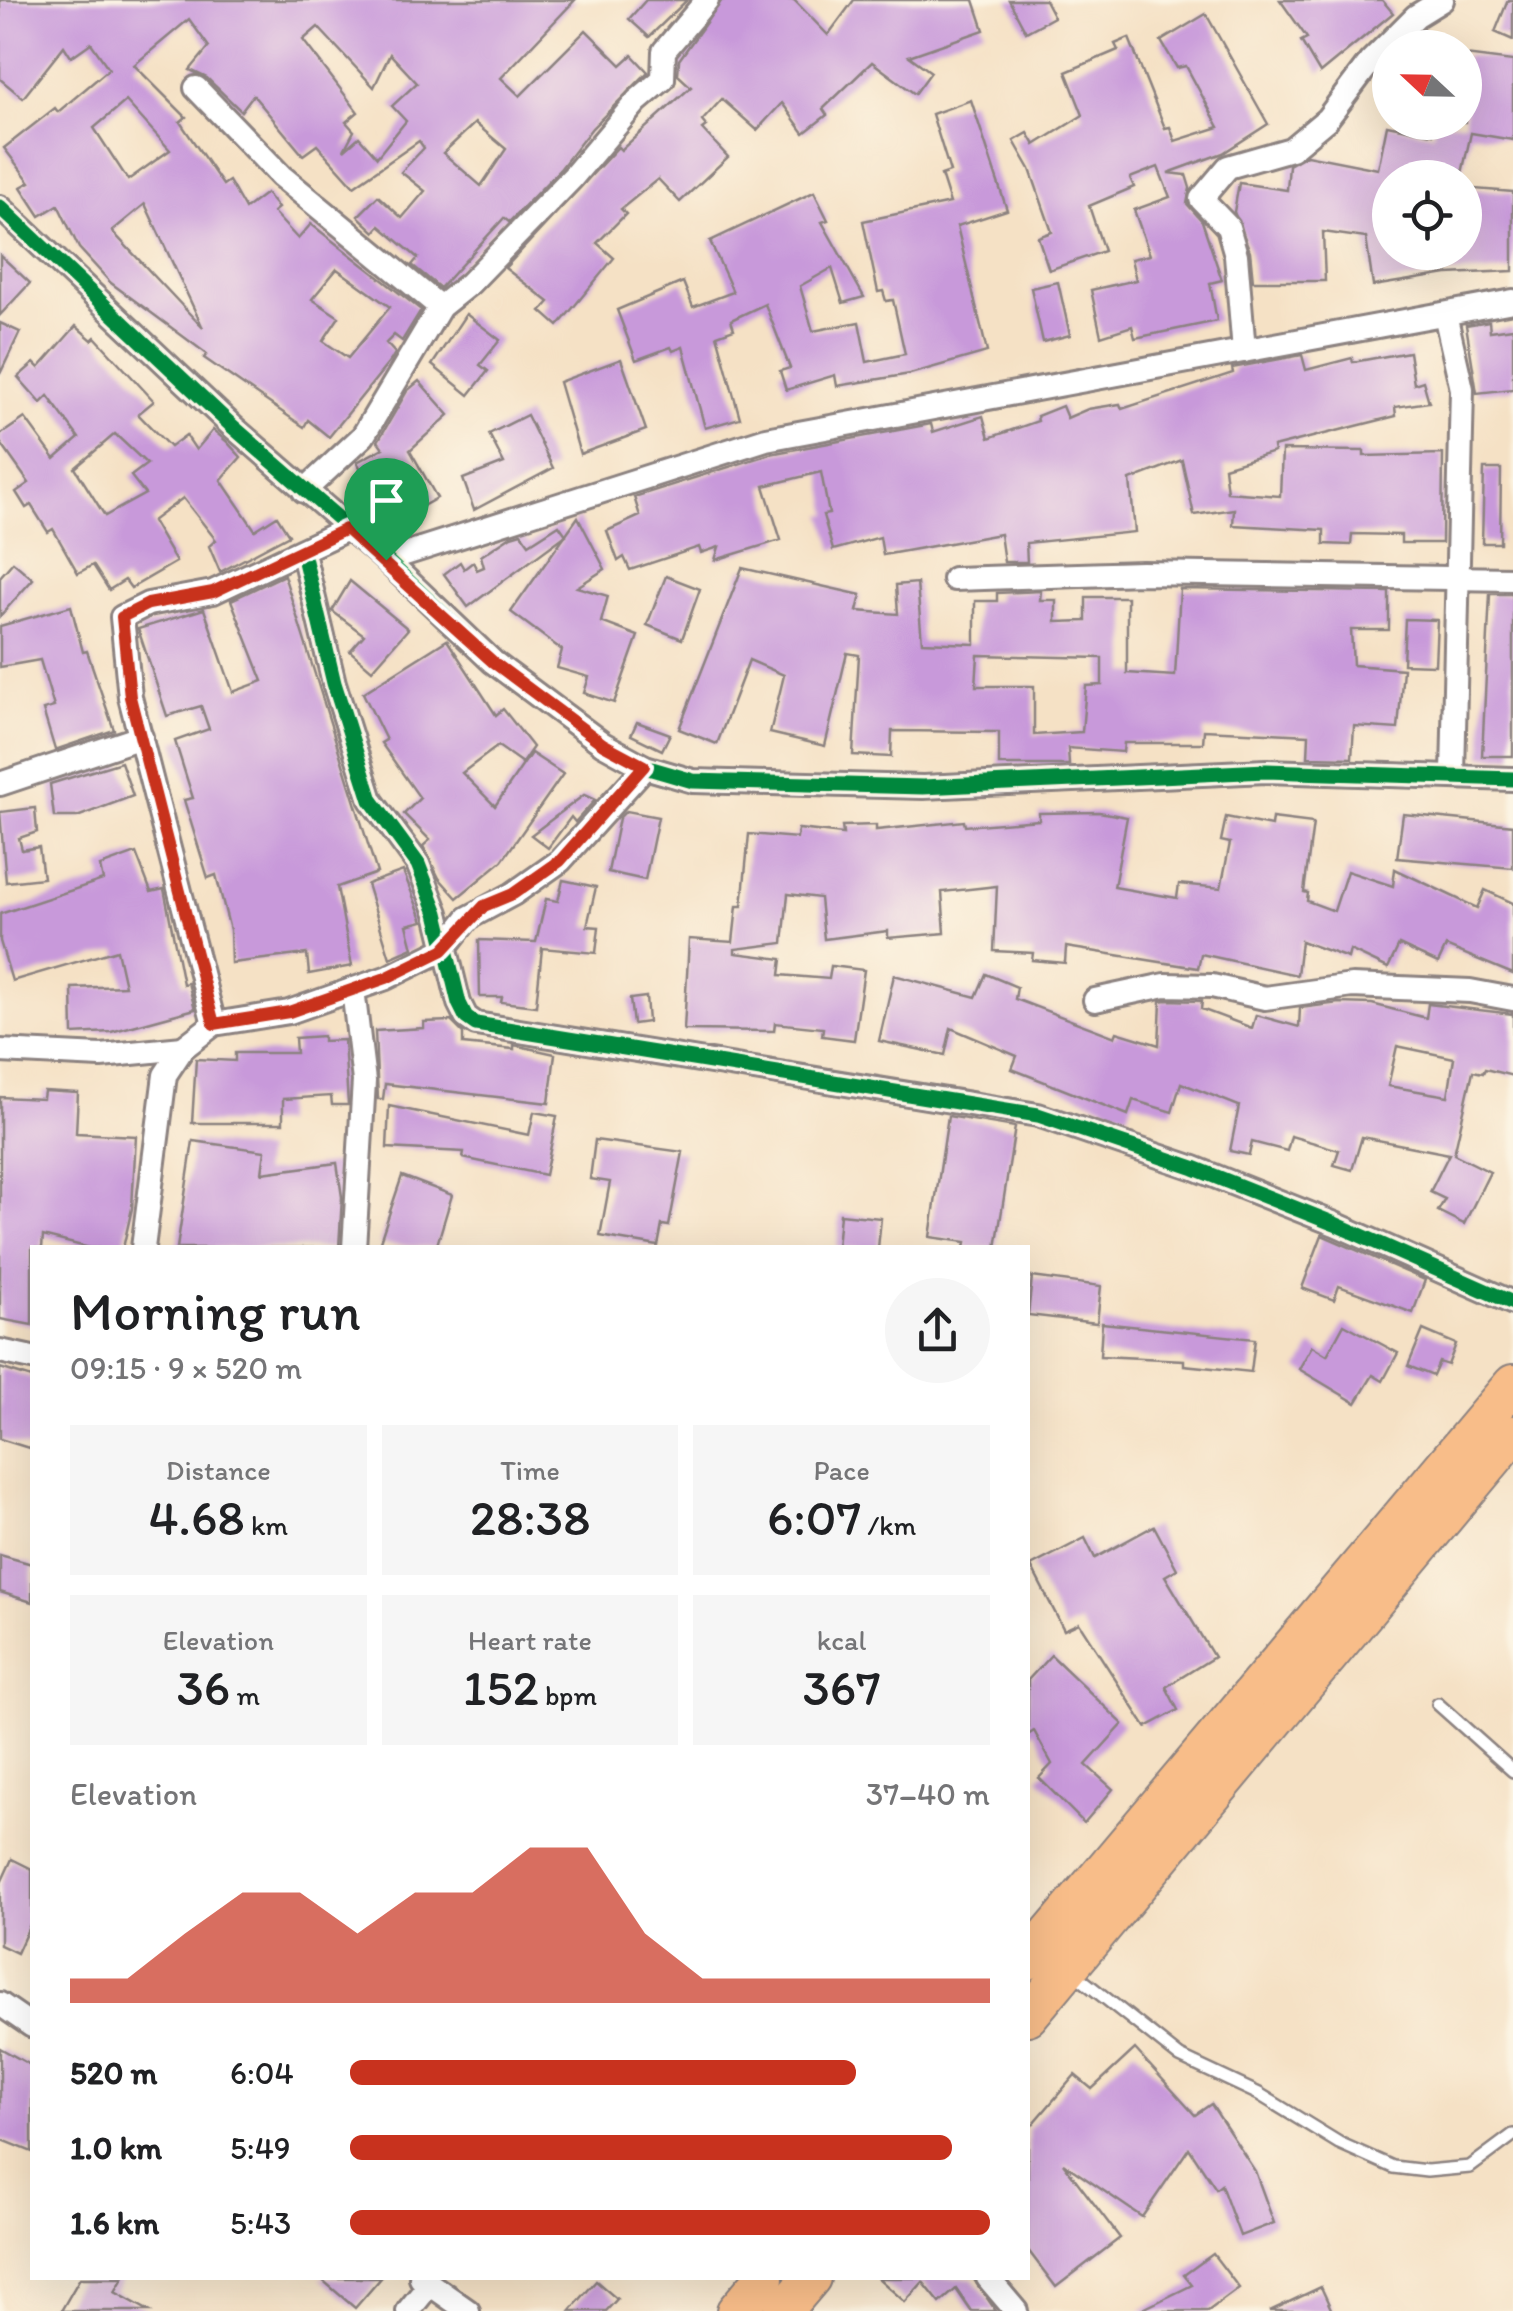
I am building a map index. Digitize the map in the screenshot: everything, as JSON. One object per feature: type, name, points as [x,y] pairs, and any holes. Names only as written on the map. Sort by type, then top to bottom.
[{"type":"main road","points":[[1030,1958],[1513,1384]]},
{"type":"main road","points":[[1030,2014],[1513,1434]]},
{"type":"main road","points":[[736,2311],[762,2280]]},
{"type":"main road","points":[[783,2311],[809,2280]]},
{"type":"street","points":[[304,491],[363,436],[440,308],[470,283],[572,178],[637,101],[663,79],[664,52],[707,0]]},
{"type":"street","points":[[1244,351],[1236,254],[1228,227],[1201,199],[1228,168],[1291,149],[1327,119],[1417,6],[1442,0]]},
{"type":"street","points":[[196,88],[281,176],[440,308]]},
{"type":"street","points":[[0,207],[493,662],[603,744],[644,766],[693,781],[923,788],[1266,771],[1513,778]]},
{"type":"street","points":[[386,560],[766,439],[1513,301]]},
{"type":"street","points":[[1444,314],[1462,389],[1452,774]]},
{"type":"street","points":[[214,1024],[141,737],[125,665],[122,617],[148,604],[213,592],[304,553],[346,529]]},
{"type":"street","points":[[304,553],[334,683],[366,785],[372,800],[418,864],[437,913],[459,1003],[466,1017],[476,1024],[1038,1115],[1318,1217],[1513,1303]]},
{"type":"street","points":[[954,579],[1142,574],[1513,579]]},
{"type":"street","points":[[0,784],[141,737]]},
{"type":"street","points":[[143,1245],[164,1075],[183,1048],[214,1024],[289,1012],[354,990],[443,950],[484,906],[513,894],[560,861],[644,766]]},
{"type":"street","points":[[1094,1000],[1165,984],[1212,986],[1265,998],[1352,986],[1470,990],[1513,999]]},
{"type":"street","points":[[354,990],[364,1081],[354,1245]]},
{"type":"street","points":[[0,1051],[101,1056],[183,1048]]},
{"type":"street","points":[[0,1352],[30,1358]]},
{"type":"street","points":[[0,2004],[30,2025]]},
{"type":"street","points":[[990,2280],[1016,2311]]},
{"type":"street","points":[[408,2311],[426,2281],[468,2311]]},
{"type":"lane","points":[[1438,1704],[1513,1771]]},
{"type":"lane","points":[[1068,1968],[1180,2056],[1259,2094],[1339,2143],[1392,2167],[1427,2171],[1470,2168],[1513,2136]]},
{"type":"building","points":[[0,0],[575,0],[501,78],[520,96],[586,30],[621,65],[632,55],[648,72],[592,128],[561,168],[509,222],[504,218],[440,288],[412,265],[418,258],[380,226],[375,232],[358,216],[378,196],[402,218],[425,191],[401,172],[424,148],[419,141],[354,186],[317,145],[303,155],[253,95],[241,111],[207,78],[190,70],[209,47],[189,19],[134,65],[186,117],[180,122],[223,185],[229,181],[245,209],[266,193],[278,208],[273,212],[298,239],[311,224],[421,310],[402,341],[394,335],[386,343],[395,353],[391,360],[329,437],[308,420],[304,427],[204,358],[207,354],[111,283],[79,248],[58,205],[40,216],[21,187],[30,182],[4,148],[55,108],[58,112],[109,69],[91,43],[71,57],[64,46],[23,98],[0,79]],"holes":[[[318,27],[374,87],[390,54],[417,83],[392,106],[406,121],[377,157],[359,137],[344,150],[354,131],[346,122],[358,112],[303,40]],[[126,101],[170,150],[128,180],[94,128]],[[475,123],[506,149],[481,186],[443,153]],[[145,204],[203,328],[112,231]],[[337,269],[390,307],[348,358],[323,341],[339,317],[312,299]]]},
{"type":"building","points":[[646,0],[687,0],[649,37],[629,19]]},
{"type":"building","points":[[722,0],[794,0],[828,35],[854,0],[974,0],[984,30],[909,56],[931,72],[915,94],[872,62],[823,109],[827,115],[804,133],[782,103],[757,130],[722,99],[702,121],[706,126],[702,129],[728,157],[680,202],[658,179],[621,209],[626,214],[597,243],[614,258],[558,326],[541,311],[549,302],[505,268],[618,147],[621,150],[691,87],[678,75],[679,60]]},
{"type":"building","points":[[1009,0],[1045,0],[1054,17],[1026,32]]},
{"type":"building","points":[[1280,0],[1382,0],[1393,13],[1320,73],[1301,41],[1307,38]]},
{"type":"building","points":[[1508,0],[1513,0],[1513,40],[1495,32]]},
{"type":"building","points":[[1206,14],[1268,124],[1223,153],[1168,173],[1186,175],[1190,188],[1187,204],[1202,221],[1222,280],[1210,283],[1217,321],[1135,338],[1132,326],[1101,336],[1091,290],[1136,280],[1131,259],[1150,255],[1134,210],[1170,197],[1158,167],[1130,178],[1134,187],[1089,206],[1104,251],[1049,270],[1038,237],[1052,232],[1030,169],[1014,141],[1028,133],[1035,145],[1083,115],[1066,72],[1118,50],[1115,44],[1129,38],[1165,128],[1170,127],[1175,141],[1219,127],[1186,66],[1177,68],[1161,41]]},
{"type":"building","points":[[1482,57],[1513,61],[1513,140],[1482,135]]},
{"type":"building","points":[[971,100],[1007,210],[957,226],[987,352],[910,374],[837,386],[835,375],[786,390],[780,371],[790,368],[765,304],[731,320],[734,329],[717,335],[740,418],[705,428],[683,347],[673,351],[671,347],[636,360],[617,310],[683,282],[693,307],[733,292],[710,241],[814,192],[828,220],[822,222],[864,297],[843,303],[832,268],[800,286],[813,331],[859,322],[867,362],[905,354],[893,300],[886,301],[883,291],[878,292],[863,221],[950,203],[941,175],[950,172],[932,114]]},
{"type":"building","points":[[1384,140],[1469,140],[1465,160],[1380,160]]},
{"type":"building","points":[[1307,155],[1372,168],[1372,270],[1482,270],[1482,190],[1513,192],[1513,271],[1447,274],[1373,286],[1366,238],[1323,232],[1325,281],[1253,281],[1250,251],[1234,212],[1239,183],[1287,190],[1289,165]]},
{"type":"building","points":[[0,255],[30,283],[0,315]]},
{"type":"building","points":[[1058,282],[1070,335],[1043,342],[1031,288]]},
{"type":"building","points":[[466,314],[500,340],[480,365],[488,371],[469,395],[432,365]]},
{"type":"building","points":[[1489,321],[1490,331],[1513,328],[1513,389],[1477,393],[1466,325]]},
{"type":"building","points":[[0,323],[20,332],[0,374]]},
{"type":"building","points":[[76,326],[92,340],[95,337],[154,401],[138,414],[170,447],[186,435],[196,450],[213,430],[241,457],[221,480],[255,530],[277,516],[289,535],[220,572],[209,546],[216,540],[183,498],[152,521],[176,562],[131,588],[125,580],[109,590],[93,565],[78,573],[53,529],[48,532],[31,505],[26,508],[16,492],[29,483],[0,442],[0,435],[25,418],[55,459],[79,438],[48,396],[41,403],[18,377],[34,363],[39,368]],"holes":[[[115,434],[147,464],[131,476],[145,494],[105,516],[75,468]]]},
{"type":"building","points":[[1409,352],[1414,384],[1423,381],[1429,402],[1395,407],[1396,416],[1273,447],[1274,452],[1224,467],[1227,492],[1280,496],[1282,450],[1364,451],[1364,456],[1443,454],[1442,543],[1401,543],[1401,535],[1352,534],[1351,545],[1324,544],[1324,530],[1233,525],[1234,509],[1194,515],[1182,460],[1130,480],[1135,532],[1026,543],[1027,562],[1004,562],[1000,534],[883,555],[880,537],[833,550],[823,515],[829,514],[821,472],[764,486],[781,540],[715,560],[719,547],[701,553],[699,547],[630,570],[624,557],[618,561],[607,531],[640,516],[634,497],[770,454],[931,424],[933,432],[983,416],[989,438],[1038,421],[1037,416],[1062,406],[1067,418],[1088,409],[1120,404],[1122,409],[1233,373],[1232,368],[1302,355],[1306,370],[1352,358],[1353,362]]},
{"type":"building","points":[[621,359],[646,430],[580,454],[559,382]]},
{"type":"building","points":[[419,381],[449,415],[410,450],[437,498],[392,523],[357,462],[383,448],[378,441],[407,391]]},
{"type":"building","points":[[527,415],[553,468],[474,510],[463,479],[504,463],[489,434]]},
{"type":"building","points":[[1484,469],[1501,469],[1500,543],[1482,543]]},
{"type":"building","points":[[578,517],[605,569],[577,587],[608,596],[601,622],[638,636],[614,703],[584,693],[589,677],[557,668],[562,650],[511,612]]},
{"type":"building","points":[[559,525],[566,535],[468,607],[444,574],[460,562],[464,569],[473,562],[477,570],[484,567],[481,556],[511,536],[521,533],[529,544]]},
{"type":"building","points":[[13,562],[33,579],[0,616],[0,577]]},
{"type":"building","points":[[742,568],[861,595],[857,611],[898,614],[896,585],[917,583],[922,642],[975,644],[975,601],[997,601],[997,593],[1041,591],[1040,600],[1056,600],[1056,622],[1086,621],[1086,597],[1127,597],[1127,673],[1175,676],[1180,589],[1389,592],[1389,630],[1351,630],[1353,665],[1403,669],[1398,729],[1354,726],[1352,758],[1308,757],[1309,735],[1204,730],[1203,743],[1124,743],[1123,752],[1068,748],[1069,765],[999,765],[999,732],[892,731],[891,757],[853,755],[859,655],[847,653],[825,746],[770,733],[784,675],[749,660],[717,744],[679,729]],"holes":[[[978,655],[1102,658],[1102,685],[1086,686],[1082,732],[1034,735],[1034,686],[976,686]]]},
{"type":"building","points":[[284,575],[377,873],[337,887],[352,966],[309,974],[307,954],[231,963],[230,930],[216,875],[208,878],[184,800],[193,798],[175,741],[209,729],[201,706],[167,716],[138,629],[204,609],[233,692],[263,681],[231,600]]},
{"type":"building","points":[[666,576],[700,589],[682,639],[647,625]]},
{"type":"building","points":[[350,581],[408,629],[372,670],[350,651],[364,635],[332,611]]},
{"type":"building","points":[[1490,594],[1513,594],[1513,756],[1482,756]]},
{"type":"building","points":[[71,606],[83,652],[87,651],[114,730],[55,750],[43,710],[54,707],[40,660],[0,667],[0,626]]},
{"type":"building","points":[[1405,619],[1437,620],[1435,665],[1403,664]]},
{"type":"building","points":[[447,640],[496,715],[503,709],[533,747],[522,763],[498,746],[462,773],[495,806],[531,753],[563,774],[502,861],[457,898],[439,878],[423,846],[430,840],[404,814],[420,798],[381,743],[386,740],[363,693]]},
{"type":"building","points":[[637,722],[670,734],[662,750],[631,735]]},
{"type":"building","points":[[121,762],[133,796],[77,817],[54,817],[50,784]]},
{"type":"building","points":[[584,795],[595,800],[575,822],[571,817],[548,848],[531,835]]},
{"type":"building","points":[[35,808],[37,832],[19,838],[22,850],[39,847],[43,878],[6,882],[0,812]]},
{"type":"building","points":[[626,811],[658,817],[645,880],[608,872],[619,818]]},
{"type":"building","points":[[1099,812],[1127,817],[1114,887],[1177,898],[1179,884],[1221,888],[1230,843],[1221,841],[1226,817],[1271,826],[1272,818],[1313,823],[1304,892],[1308,893],[1307,901],[1334,911],[1347,871],[1393,886],[1395,869],[1477,908],[1485,890],[1513,903],[1513,974],[1446,946],[1438,963],[1399,945],[1388,968],[1350,950],[1348,958],[1301,941],[1297,975],[1201,954],[1198,968],[1066,947],[1065,963],[1032,960],[1033,953],[994,951],[997,886],[942,892],[945,933],[888,938],[888,931],[824,939],[820,898],[788,894],[783,943],[735,949],[735,953],[782,959],[780,975],[829,979],[831,966],[864,970],[854,1040],[822,1036],[823,1028],[775,1023],[774,1031],[684,1030],[689,939],[733,942],[737,906],[742,906],[749,834],[797,838],[798,829],[843,834],[842,826],[876,825],[876,830],[964,821],[965,826],[1039,820],[1039,813]]},
{"type":"building","points":[[1403,814],[1513,825],[1513,868],[1397,858]]},
{"type":"building","points":[[136,853],[151,892],[164,889],[183,984],[188,983],[195,1009],[111,1032],[73,1034],[72,988],[125,986],[117,950],[12,981],[0,941],[0,914],[103,880],[100,866]]},
{"type":"building","points":[[403,871],[423,921],[407,925],[413,948],[390,958],[367,884]]},
{"type":"building","points":[[563,880],[596,887],[587,926],[599,927],[596,953],[542,948],[536,1006],[501,1002],[502,997],[480,997],[479,940],[536,942],[546,899],[558,901]]},
{"type":"building","points":[[986,974],[1017,987],[1015,999],[1115,1037],[1117,1032],[1159,1045],[1161,1001],[1166,1000],[1202,1001],[1201,1009],[1252,1028],[1256,1015],[1299,1027],[1300,1008],[1339,1003],[1372,1004],[1426,1018],[1428,1004],[1513,1014],[1513,1076],[1485,1069],[1483,1073],[1473,1071],[1454,1154],[1490,1172],[1464,1224],[1438,1211],[1445,1199],[1430,1192],[1449,1154],[1362,1137],[1352,1170],[1334,1165],[1339,1150],[1291,1136],[1287,1151],[1252,1142],[1249,1155],[1230,1151],[1239,1106],[1181,1083],[1172,1112],[1133,1100],[1128,1115],[1012,1069],[1017,1056],[951,1028],[945,1055],[879,1041],[894,975],[976,997]],"holes":[[[1397,1046],[1454,1058],[1448,1096],[1388,1086]]]},
{"type":"building","points":[[646,997],[648,1022],[633,1024],[630,999]]},
{"type":"building","points":[[451,1021],[463,1033],[463,1044],[514,1049],[514,1045],[555,1054],[549,1103],[385,1084],[383,1099],[378,1099],[375,1031],[424,1028],[424,1022]]},
{"type":"building","points":[[323,1036],[323,1041],[344,1040],[348,1105],[332,1105],[331,1096],[283,1099],[283,1123],[192,1123],[196,1059],[235,1061],[235,1053],[296,1053],[295,1038]]},
{"type":"building","points":[[44,1091],[78,1093],[76,1133],[136,1136],[132,1208],[124,1245],[78,1245],[43,1236],[42,1245],[30,1245],[30,1325],[0,1319],[0,1097],[43,1099]]},
{"type":"building","points":[[389,1106],[529,1135],[534,1112],[557,1116],[545,1175],[463,1158],[464,1152],[387,1148]]},
{"type":"building","points":[[948,1116],[1015,1127],[996,1245],[966,1245],[966,1242],[930,1237]]},
{"type":"building","points":[[595,1140],[683,1152],[669,1226],[662,1225],[658,1245],[600,1236],[610,1182],[590,1179]]},
{"type":"building","points":[[193,1141],[265,1151],[262,1173],[337,1163],[342,1197],[339,1245],[177,1245]]},
{"type":"building","points":[[402,1176],[452,1195],[437,1245],[379,1244]]},
{"type":"building","points":[[840,1214],[881,1218],[878,1245],[837,1245]]},
{"type":"building","points":[[1322,1235],[1425,1280],[1413,1313],[1339,1286],[1334,1300],[1302,1288]]},
{"type":"building","points":[[1032,1277],[1101,1286],[1097,1323],[1030,1315]]},
{"type":"building","points":[[1102,1323],[1255,1339],[1251,1372],[1184,1365],[1184,1360],[1100,1356]]},
{"type":"building","points":[[1344,1324],[1398,1353],[1383,1381],[1373,1375],[1356,1403],[1299,1369],[1312,1346],[1327,1355]]},
{"type":"building","points":[[1423,1330],[1456,1344],[1448,1365],[1439,1362],[1433,1376],[1408,1366]]},
{"type":"building","points":[[0,1368],[30,1377],[30,1448],[0,1439]]},
{"type":"building","points":[[1154,1526],[1177,1569],[1165,1576],[1214,1657],[1166,1687],[1178,1710],[1146,1727],[1079,1623],[1064,1630],[1031,1566],[1085,1538],[1095,1558]]},
{"type":"building","points":[[0,1555],[30,1563],[30,1601],[0,1592]]},
{"type":"building","points":[[1051,1655],[1123,1724],[1086,1765],[1113,1789],[1084,1823],[1039,1778],[1052,1764],[1034,1731],[1030,1734],[1030,1678]]},
{"type":"building","points":[[12,1859],[30,1868],[30,1924],[17,1953],[0,1945],[0,1885]]},
{"type":"building","points":[[0,2048],[30,2065],[30,2151],[0,2139]]},
{"type":"building","points":[[1135,2049],[1195,2115],[1211,2104],[1255,2171],[1274,2223],[1240,2236],[1221,2185],[1216,2189],[1189,2148],[1142,2217],[1063,2163],[1120,2238],[1056,2287],[1030,2253],[1030,2128],[1075,2075],[1092,2089]]},
{"type":"building","points":[[1213,2254],[1239,2288],[1208,2311],[1139,2311],[1192,2285],[1184,2275]]},
{"type":"building","points":[[79,2280],[122,2280],[115,2292],[149,2311],[61,2311]]},
{"type":"building","points":[[322,2280],[379,2280],[355,2308]]},
{"type":"building","points":[[880,2280],[974,2280],[996,2311],[971,2311],[956,2289],[940,2303],[923,2282],[905,2302]]},
{"type":"building","points":[[596,2281],[617,2299],[606,2311],[570,2311]]},
{"type":"building","points":[[1321,2287],[1332,2311],[1270,2311]]},
{"type":"cycle path","points":[[0,207],[232,426],[386,560],[493,662],[603,744],[645,767],[693,781],[923,787],[1266,771],[1513,779]]},
{"type":"cycle path","points":[[303,553],[334,683],[371,800],[418,864],[437,913],[459,1003],[466,1017],[476,1024],[1038,1115],[1194,1168],[1335,1224],[1513,1303]]},
{"type":"route","points":[[346,529],[386,560],[493,662],[603,744],[644,766],[560,861],[513,894],[484,906],[468,918],[443,950],[386,978],[289,1012],[214,1024],[130,697],[120,633],[122,617],[148,604],[213,592],[304,553],[346,529]]}]
